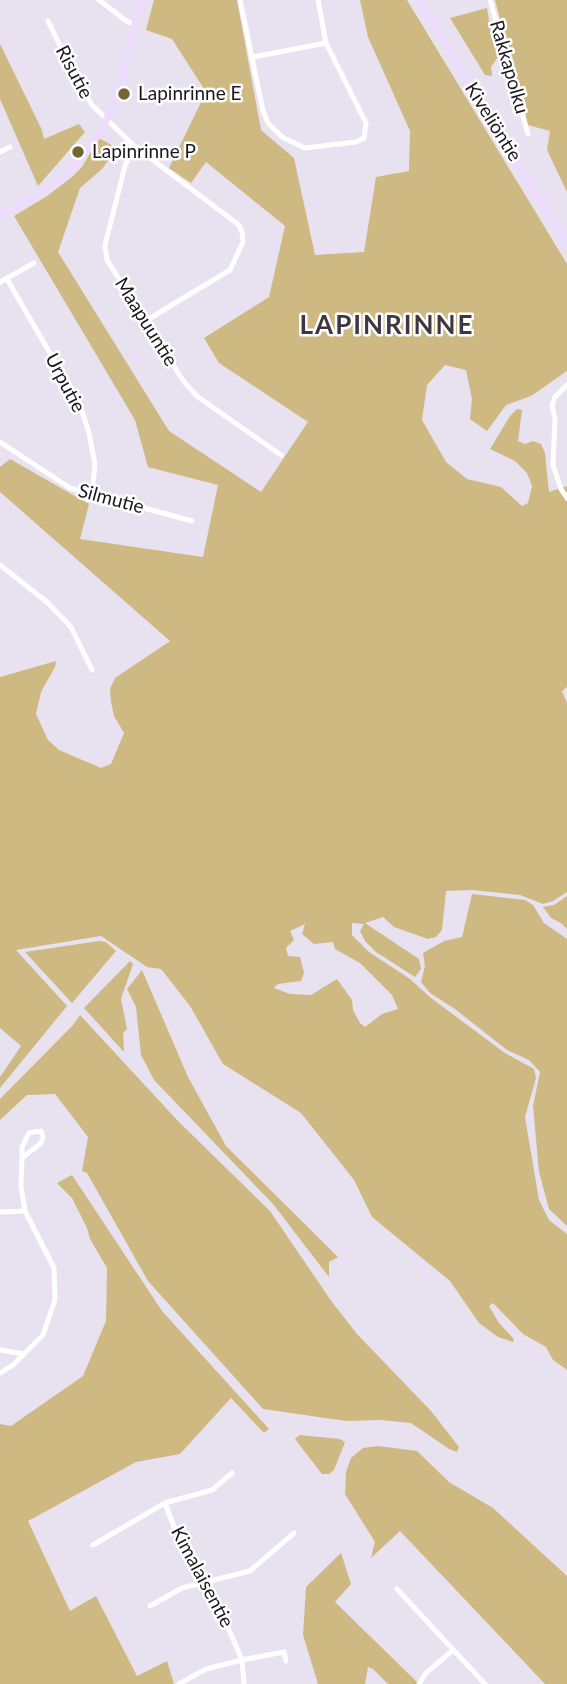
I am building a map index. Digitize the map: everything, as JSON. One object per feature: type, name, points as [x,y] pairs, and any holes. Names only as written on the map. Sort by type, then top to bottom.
[{"type":"street","points":[[99,0],[125,20],[135,24]]},
{"type":"street","points":[[0,214],[43,192],[67,174],[87,150],[106,120],[122,79],[143,0]]},
{"type":"street","points":[[240,0],[263,111],[268,123],[282,138],[305,148],[356,142],[364,138],[366,133],[366,123],[326,43],[318,0]]},
{"type":"street","name":"Kiveliöntie","points":[[419,0],[567,245]]},
{"type":"street","name":"Rakkapolku","points":[[490,0],[528,134]]},
{"type":"street","name":"Risutie","points":[[48,21],[88,99],[106,120],[133,145],[239,225],[242,232],[243,242],[230,270],[146,320]]},
{"type":"street","points":[[253,57],[326,43]]},
{"type":"street","name":"Maapuuntie","points":[[133,145],[125,166],[104,252],[111,267],[184,382],[198,397],[281,455]]},
{"type":"street","points":[[0,152],[10,147]]},
{"type":"street","points":[[0,282],[34,263]]},
{"type":"street","name":"Urputie","points":[[7,279],[80,405],[95,464],[92,495]]},
{"type":"street","points":[[567,385],[552,404],[555,419],[553,465],[567,498]]},
{"type":"street","name":"Silmutie","points":[[0,442],[70,488],[192,521]]},
{"type":"street","points":[[0,565],[47,602],[71,627],[92,670]]},
{"type":"street","points":[[0,1373],[13,1365],[43,1335],[55,1300],[54,1268],[26,1211],[21,1187],[22,1147],[29,1133],[41,1131],[41,1143],[22,1158]]},
{"type":"street","points":[[0,1212],[26,1211]]},
{"type":"street","points":[[0,1350],[24,1354]]},
{"type":"street","name":"Kimalaisentie","points":[[232,1473],[212,1490],[165,1503],[180,1543],[228,1627],[242,1660],[244,1684]]},
{"type":"street","points":[[93,1545],[165,1503]]},
{"type":"street","points":[[150,1606],[181,1588],[250,1571],[294,1533]]},
{"type":"street","points":[[397,1589],[485,1684]]},
{"type":"street","points":[[418,1684],[426,1673],[453,1650]]},
{"type":"street","points":[[179,1684],[206,1669],[242,1660],[284,1652],[286,1661]]},
{"type":"shaded area","points":[[154,0],[237,0],[261,130],[294,158],[315,255],[364,252],[376,177],[409,171],[410,131],[368,37],[360,0],[407,0],[567,264],[567,371],[531,396],[506,405],[487,431],[470,419],[472,399],[466,370],[445,365],[427,385],[422,420],[446,462],[467,479],[501,487],[522,506],[528,503],[532,486],[527,473],[515,461],[490,449],[510,416],[517,409],[522,410],[518,441],[541,444],[545,453],[549,492],[567,486],[567,687],[562,691],[567,703],[567,892],[543,904],[520,895],[472,890],[446,891],[442,930],[436,937],[428,939],[394,927],[383,917],[365,923],[419,959],[421,969],[415,977],[376,952],[365,941],[360,931],[364,924],[352,923],[352,935],[369,952],[410,979],[505,1053],[534,1069],[536,1078],[525,1117],[539,1200],[549,1220],[567,1234],[567,1370],[553,1360],[546,1347],[523,1334],[493,1303],[489,1306],[499,1323],[514,1339],[513,1342],[498,1337],[479,1323],[450,1281],[372,1217],[354,1180],[301,1113],[223,1064],[190,1006],[161,969],[147,967],[101,936],[16,950],[67,1006],[0,1088],[0,1077],[21,1046],[0,1028],[0,677],[56,661],[41,692],[36,714],[48,740],[59,750],[101,768],[111,764],[124,733],[114,716],[111,702],[110,689],[115,678],[170,641],[0,492],[0,467],[10,459],[89,504],[80,539],[203,557],[218,485],[148,467],[135,420],[14,216],[72,177],[82,167],[99,138],[117,148],[102,169],[80,188],[58,252],[169,431],[261,492],[308,422],[219,363],[204,338],[269,297],[285,226],[206,162],[191,183],[169,168],[206,92],[172,39],[146,30]],"holes":[[[305,924],[302,934],[314,944],[333,942],[335,949],[360,963],[392,995],[398,1009],[382,1014],[365,1027],[353,1010],[352,1000],[337,979],[311,995],[290,994],[274,988],[278,984],[301,981],[304,973],[300,957],[288,956],[286,948],[294,940],[290,931]]]},
{"type":"shaded area","points":[[495,0],[567,0],[567,192],[547,150],[550,131],[528,125]]},
{"type":"shaded area","points":[[487,8],[491,34],[500,54],[491,67],[492,76],[485,75],[450,18]]},
{"type":"shaded area","points":[[0,44],[44,139],[79,124],[85,132],[38,186],[0,99]]},
{"type":"shaded area","points":[[472,894],[525,900],[533,905],[544,923],[567,939],[567,1226],[549,1209],[539,1172],[533,1106],[540,1072],[529,1060],[507,1050],[430,993],[421,982],[425,966],[423,953],[444,941],[462,937]]},
{"type":"shaded area","points":[[567,896],[567,929],[551,918],[543,907],[554,905]]},
{"type":"shaded area","points":[[106,942],[116,951],[72,1003],[25,952]]},
{"type":"shaded area","points":[[130,961],[133,964],[121,999],[127,1029],[123,1033],[124,1052],[84,1008]]},
{"type":"shaded area","points":[[142,970],[188,1077],[226,1146],[338,1257],[329,1262],[329,1277],[273,1204],[154,1080],[141,1055],[136,1007],[127,989]]},
{"type":"shaded area","points":[[80,1015],[178,1121],[270,1211],[332,1302],[357,1334],[431,1411],[459,1447],[457,1452],[411,1423],[346,1421],[263,1409],[148,1281],[87,1173],[82,1171],[88,1137],[55,1094],[27,1095],[0,1120],[0,1099]]},
{"type":"shaded area","points":[[72,1175],[162,1311],[269,1429],[264,1433],[231,1398],[180,1454],[136,1462],[28,1521],[70,1611],[96,1596],[137,1676],[167,1661],[174,1684],[0,1684],[0,1424],[11,1426],[83,1376],[106,1321],[107,1268],[90,1239],[72,1198],[57,1183]]},
{"type":"shaded area","points":[[300,1435],[340,1439],[345,1442],[334,1470],[329,1474],[322,1474],[295,1439]]},
{"type":"shaded area","points":[[378,1446],[417,1451],[449,1482],[493,1508],[567,1576],[567,1684],[545,1684],[400,1531],[371,1558],[375,1542],[345,1494],[346,1472],[351,1458],[363,1448]]},
{"type":"shaded area","points":[[341,1553],[351,1584],[335,1602],[419,1684],[388,1684],[368,1667],[365,1684],[318,1684],[303,1635],[306,1587]]},
{"type":"place","name":"Lapinrinne E","points":[[124,94]]},
{"type":"place","name":"Lapinrinne P","points":[[78,152]]},
{"type":"district","name":"LAPINRINNE","points":[[387,326]]}]
